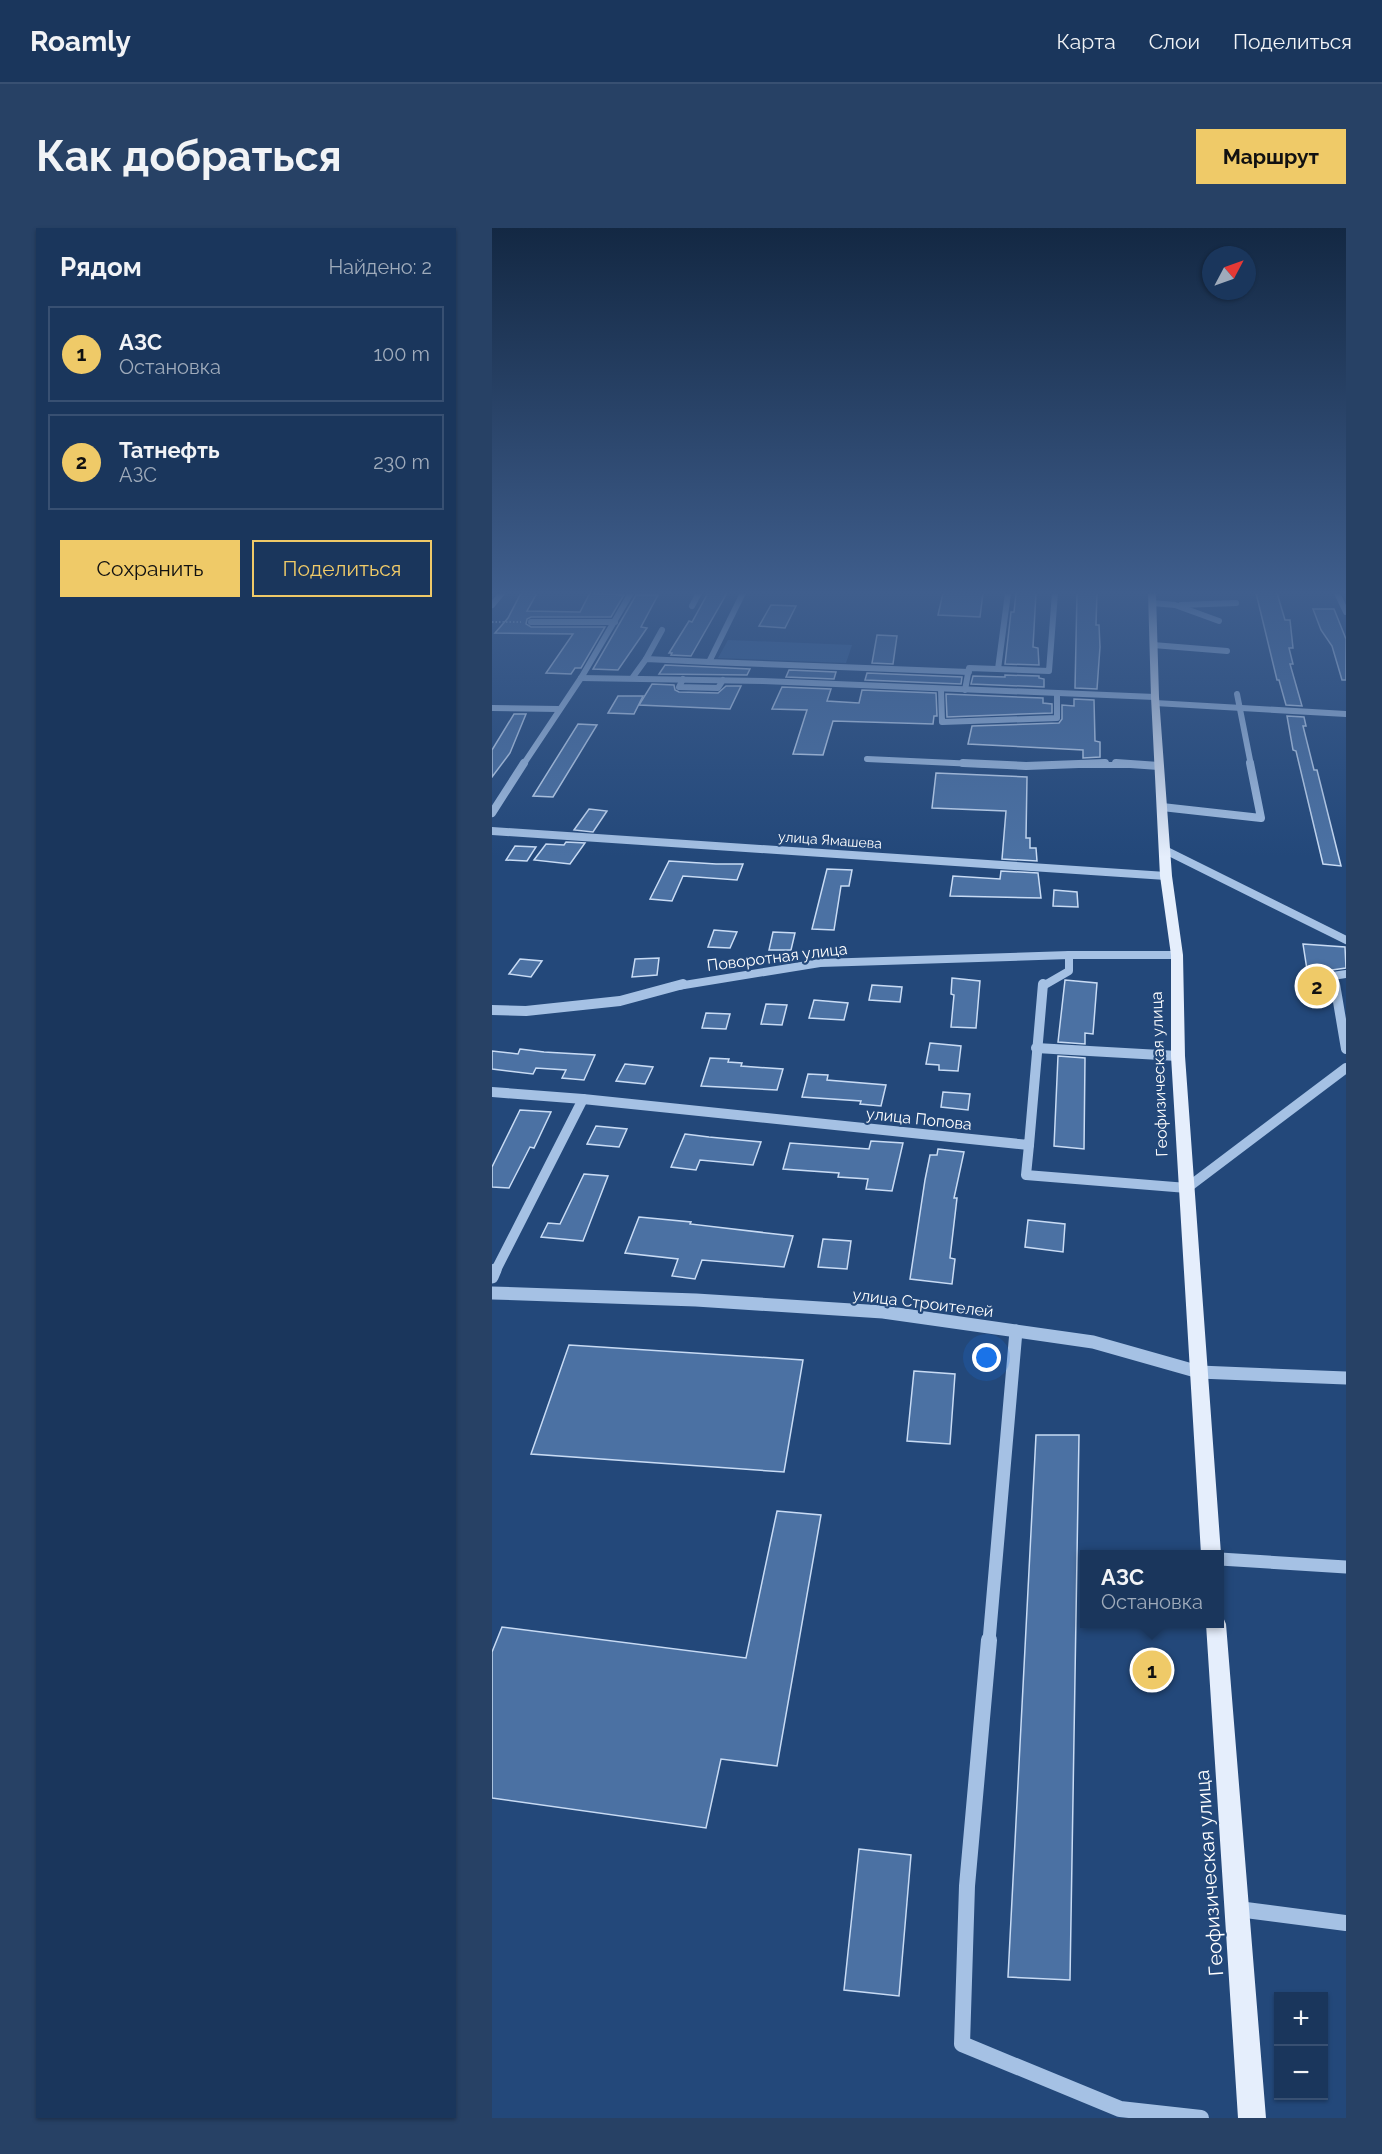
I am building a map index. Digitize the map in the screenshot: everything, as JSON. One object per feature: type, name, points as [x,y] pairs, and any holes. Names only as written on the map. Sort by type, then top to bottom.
[{"type":"main road","name":"Геофизическая улица","points":[[1154,681],[1166,876],[1177,955],[1178,1056],[1211,1550]]},
{"type":"main road","name":"Геофизическая улица","points":[[1216,1628],[1252,2118]]},
{"type":"street","points":[[492,813],[578,681]]},
{"type":"street","points":[[682,681],[679,687],[718,688],[722,681]]},
{"type":"street","points":[[767,681],[1057,693],[1238,708],[1346,714]]},
{"type":"street","points":[[965,690],[967,681]]},
{"type":"street","points":[[941,690],[942,722],[1057,718],[1057,693]]},
{"type":"street","points":[[1162,807],[1261,818],[1237,694]]},
{"type":"street","points":[[492,708],[558,709]]},
{"type":"street","points":[[867,759],[1026,766],[1112,763],[1159,766]]},
{"type":"street","name":"улица Ямашева","points":[[492,831],[1166,876]]},
{"type":"street","points":[[1165,850],[1346,940]]},
{"type":"street","points":[[1177,955],[1069,955],[1069,971],[1043,984],[1026,1175],[1187,1188],[1346,1068]]},
{"type":"street","name":"Поворотная улица","points":[[492,1010],[526,1011],[620,1000],[693,982],[820,963],[1069,955]]},
{"type":"street","points":[[1346,974],[1333,976],[1346,1049]]},
{"type":"street","points":[[1036,1048],[1178,1056]]},
{"type":"street","name":"улица Попова","points":[[492,1092],[583,1099],[1029,1145]]},
{"type":"street","points":[[492,1276],[583,1099]]},
{"type":"street","name":"улица Строителей","points":[[492,1293],[696,1300],[883,1312],[1093,1342],[1200,1371],[1346,1378]]},
{"type":"street","points":[[1016,1331],[967,1886],[962,2044],[1120,2109],[1201,2118]]},
{"type":"street","points":[[1224,1559],[1346,1567]]},
{"type":"street","points":[[1238,1909],[1346,1923]]},
{"type":"building","points":[[894,681],[961,681],[961,684]]},
{"type":"building","points":[[972,681],[1044,681],[1044,687],[971,684]]},
{"type":"building","points":[[1075,681],[1098,681],[1097,689],[1075,688]]},
{"type":"building","points":[[1279,681],[1295,681],[1302,706],[1286,705]]},
{"type":"building","points":[[652,684],[674,685],[675,690],[679,692],[718,693],[726,686],[741,686],[730,709],[639,705]]},
{"type":"building","points":[[782,687],[831,689],[827,701],[859,703],[862,690],[936,693],[937,716],[934,716],[933,724],[833,721],[823,755],[793,754],[807,710],[772,709]]},
{"type":"building","points":[[946,694],[1043,698],[1043,703],[1052,704],[1052,713],[947,717]]},
{"type":"building","points":[[618,696],[643,696],[634,714],[608,713]]},
{"type":"building","points":[[1074,699],[1094,700],[1095,741],[1100,742],[1100,757],[1083,758],[1083,750],[968,744],[972,726],[1059,723],[1062,719],[1062,705],[1074,706]]},
{"type":"building","points":[[514,714],[526,714],[510,753],[492,777],[492,750]]},
{"type":"building","points":[[1287,716],[1304,717],[1306,726],[1303,726],[1314,770],[1317,770],[1341,866],[1323,864],[1296,751],[1293,750]]},
{"type":"building","points":[[578,724],[597,725],[553,797],[533,796]]},
{"type":"building","points":[[936,773],[1027,777],[1026,838],[1030,838],[1030,848],[1036,848],[1037,861],[1002,859],[1006,811],[932,808]]},
{"type":"building","points":[[589,809],[607,811],[593,832],[574,830]]},
{"type":"building","points":[[566,842],[585,843],[570,864],[534,860],[546,844],[564,845]]},
{"type":"building","points":[[515,846],[536,847],[527,861],[506,860]]},
{"type":"building","points":[[669,861],[743,864],[737,880],[683,876],[672,901],[650,899]]},
{"type":"building","points":[[827,869],[852,870],[849,886],[841,886],[834,930],[812,929]]},
{"type":"building","points":[[1001,871],[1038,873],[1041,898],[950,896],[953,876],[1000,879]]},
{"type":"building","points":[[1054,890],[1077,892],[1078,907],[1053,906]]},
{"type":"building","points":[[714,930],[737,932],[730,948],[708,947]]},
{"type":"building","points":[[773,932],[795,933],[791,950],[769,950]]},
{"type":"building","points":[[1303,944],[1345,947],[1346,968],[1332,970],[1327,975],[1330,996],[1311,995]]},
{"type":"building","points":[[659,958],[657,975],[632,977],[635,959]]},
{"type":"building","points":[[520,959],[542,961],[531,977],[509,974]]},
{"type":"building","points":[[952,978],[980,981],[976,1028],[951,1027],[954,995],[951,994]]},
{"type":"building","points":[[1065,980],[1097,983],[1093,1034],[1085,1033],[1085,1044],[1058,1042]]},
{"type":"building","points":[[872,985],[902,987],[900,1002],[869,1000]]},
{"type":"building","points":[[814,1000],[848,1003],[844,1020],[809,1018]]},
{"type":"building","points":[[766,1004],[787,1005],[782,1025],[761,1024]]},
{"type":"building","points":[[706,1013],[730,1014],[726,1029],[702,1028]]},
{"type":"building","points":[[930,1043],[961,1046],[958,1071],[939,1070],[939,1065],[926,1064]]},
{"type":"building","points":[[520,1049],[595,1055],[584,1080],[562,1078],[566,1070],[536,1068],[533,1074],[492,1069],[492,1051],[518,1054]]},
{"type":"building","points":[[1058,1056],[1085,1058],[1084,1149],[1054,1146]]},
{"type":"building","points":[[710,1058],[729,1059],[728,1062],[742,1063],[741,1066],[783,1069],[777,1090],[701,1086]]},
{"type":"building","points":[[625,1064],[653,1067],[645,1084],[616,1081]]},
{"type":"building","points":[[808,1074],[828,1075],[827,1080],[886,1085],[881,1106],[860,1104],[861,1101],[802,1097]]},
{"type":"building","points":[[943,1092],[970,1094],[968,1110],[941,1107]]},
{"type":"building","points":[[520,1110],[551,1112],[534,1148],[530,1147],[509,1188],[492,1187],[492,1167]]},
{"type":"building","points":[[596,1126],[627,1129],[619,1147],[587,1144]]},
{"type":"building","points":[[685,1134],[761,1142],[753,1165],[700,1160],[696,1170],[671,1167]]},
{"type":"building","points":[[871,1141],[903,1143],[892,1191],[866,1189],[868,1179],[838,1177],[839,1173],[783,1169],[790,1143],[869,1149]]},
{"type":"building","points":[[938,1149],[964,1152],[954,1198],[957,1198],[950,1258],[955,1259],[952,1284],[910,1279],[930,1155],[937,1155]]},
{"type":"building","points":[[584,1174],[608,1176],[583,1241],[541,1237],[548,1223],[560,1224]]},
{"type":"building","points":[[639,1217],[793,1236],[784,1267],[702,1260],[695,1279],[672,1276],[678,1259],[625,1253]]},
{"type":"building","points":[[1028,1220],[1065,1224],[1063,1252],[1025,1247]]},
{"type":"building","points":[[823,1239],[851,1241],[847,1269],[818,1267]]},
{"type":"building","points":[[569,1345],[803,1360],[784,1472],[531,1454]]},
{"type":"building","points":[[914,1371],[955,1374],[950,1444],[907,1441]]},
{"type":"building","points":[[1036,1435],[1079,1435],[1070,1980],[1008,1977]]},
{"type":"building","points":[[777,1511],[821,1515],[777,1766],[721,1759],[706,1828],[492,1798],[492,1652],[502,1627],[746,1658]]},
{"type":"building","points":[[859,1849],[911,1855],[899,1996],[844,1990]]},
{"type":"place","name":"Татнефть","points":[[1317,986]]},
{"type":"place","name":"АЗС","points":[[1152,1670]]}]
